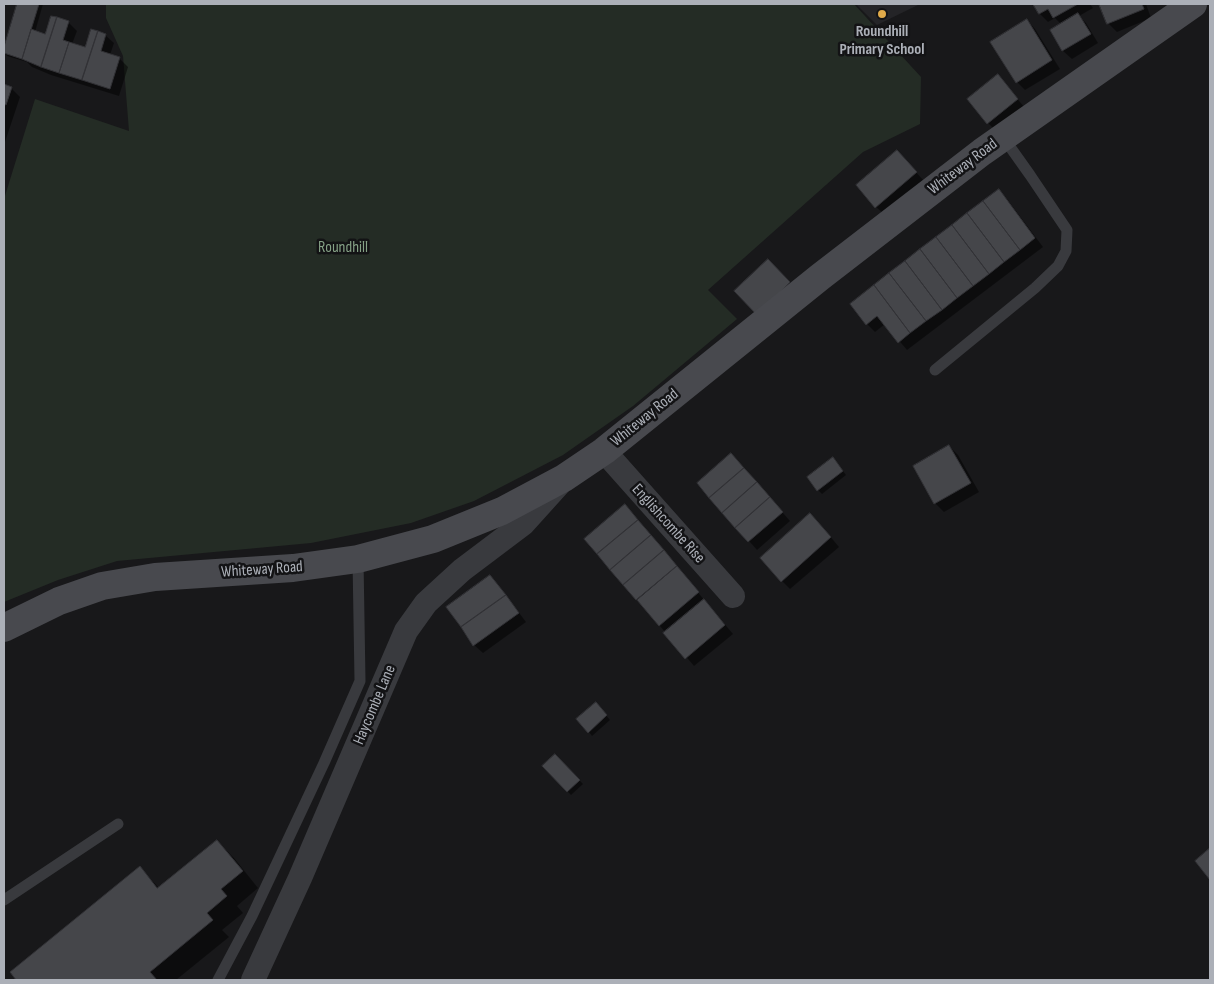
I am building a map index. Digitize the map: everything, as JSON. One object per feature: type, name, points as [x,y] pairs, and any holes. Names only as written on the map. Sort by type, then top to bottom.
[{"type":"street","name":"Whiteway Road","points":[[4,628],[59,601],[102,586],[155,577],[293,568],[358,559],[433,538],[502,511],[564,478],[604,451],[820,277],[982,152],[1193,4]]},
{"type":"street","name":"Englishcombe Rise","points":[[604,451],[733,596]]},
{"type":"street","name":"Haycombe Lane","points":[[253,980],[300,878],[406,630],[426,604],[462,570],[523,524],[564,478]]},
{"type":"lane","points":[[934,370],[1035,288],[1058,266],[1066,251],[1067,230],[1003,137]]},
{"type":"lane","points":[[218,980],[252,916],[324,763],[360,681],[358,559]]},
{"type":"lane","points":[[4,900],[118,824]]},
{"type":"shaded area","name":"Roundhill Primary School","points":[[856,4],[920,4],[877,25]]},
{"type":"green space","name":"Roundhill","points":[[106,4],[854,4],[921,77],[920,124],[863,152],[708,290],[737,319],[633,406],[563,455],[474,501],[411,523],[311,543],[117,561],[58,580],[4,602],[4,199],[35,99],[129,131],[123,56],[106,18]]},
{"type":"building","points":[[17,4],[39,4],[22,59],[4,53],[4,47]]},
{"type":"building","points":[[1033,4],[1078,4],[1053,18],[1048,9],[1039,14]]},
{"type":"building","points":[[1099,4],[1142,4],[1144,9],[1107,24]]},
{"type":"building","points":[[1078,13],[1091,34],[1062,51],[1050,30]]},
{"type":"building","points":[[51,16],[57,17],[41,67],[22,59],[31,29],[45,34]]},
{"type":"building","points":[[57,17],[69,21],[63,40],[69,42],[59,73],[41,67]]},
{"type":"building","points":[[1027,19],[1052,60],[1016,83],[990,42]]},
{"type":"building","points":[[91,29],[98,31],[82,80],[59,73],[69,42],[85,47]]},
{"type":"building","points":[[98,31],[106,34],[101,51],[120,57],[110,89],[82,80]]},
{"type":"building","points":[[998,74],[1018,99],[987,124],[967,99]]},
{"type":"building","points":[[4,84],[12,87],[6,105],[4,104]]},
{"type":"building","points":[[897,150],[917,172],[875,208],[856,185]]},
{"type":"building","points":[[999,189],[1035,238],[1020,250],[983,201]]},
{"type":"building","points":[[983,201],[1020,250],[1004,262],[967,213]]},
{"type":"building","points":[[967,213],[1004,262],[989,274],[952,225]]},
{"type":"building","points":[[952,225],[989,274],[973,286],[936,237]]},
{"type":"building","points":[[936,237],[973,286],[957,298],[920,249]]},
{"type":"building","points":[[920,249],[957,298],[942,310],[905,261]]},
{"type":"building","points":[[768,259],[790,282],[757,315],[734,291]]},
{"type":"building","points":[[905,261],[942,310],[926,321],[889,273]]},
{"type":"building","points":[[889,273],[926,321],[910,333],[874,285]]},
{"type":"building","points":[[874,285],[910,333],[898,343],[877,316],[866,325],[850,304]]},
{"type":"building","points":[[949,445],[971,483],[934,504],[913,466]]},
{"type":"building","points":[[731,453],[744,468],[709,498],[697,483]]},
{"type":"building","points":[[833,457],[843,471],[817,491],[807,477]]},
{"type":"building","points":[[744,468],[757,482],[722,513],[709,498]]},
{"type":"building","points":[[757,482],[770,497],[735,528],[722,513]]},
{"type":"building","points":[[770,497],[783,512],[748,542],[735,528]]},
{"type":"building","points":[[625,504],[638,520],[597,554],[584,539]]},
{"type":"building","points":[[810,513],[831,537],[781,582],[760,558]]},
{"type":"building","points":[[638,520],[651,535],[610,570],[597,554]]},
{"type":"building","points":[[651,535],[664,550],[623,585],[610,570]]},
{"type":"building","points":[[664,550],[677,566],[636,600],[623,585]]},
{"type":"building","points":[[677,566],[699,592],[659,626],[637,600]]},
{"type":"building","points":[[490,575],[506,595],[461,627],[446,607]]},
{"type":"building","points":[[506,595],[519,613],[473,646],[461,627]]},
{"type":"building","points":[[704,599],[725,625],[685,659],[663,633]]},
{"type":"building","points":[[596,702],[607,715],[588,733],[576,719]]},
{"type":"building","points":[[555,754],[580,780],[567,792],[542,766]]},
{"type":"building","points":[[217,840],[243,871],[221,889],[227,896],[207,913],[213,920],[150,972],[157,980],[16,980],[10,972],[140,866],[157,888]]},
{"type":"building","points":[[1210,848],[1210,880],[1195,861]]},
{"type":"place","name":"Roundhill Primary School","points":[[882,14]]}]
